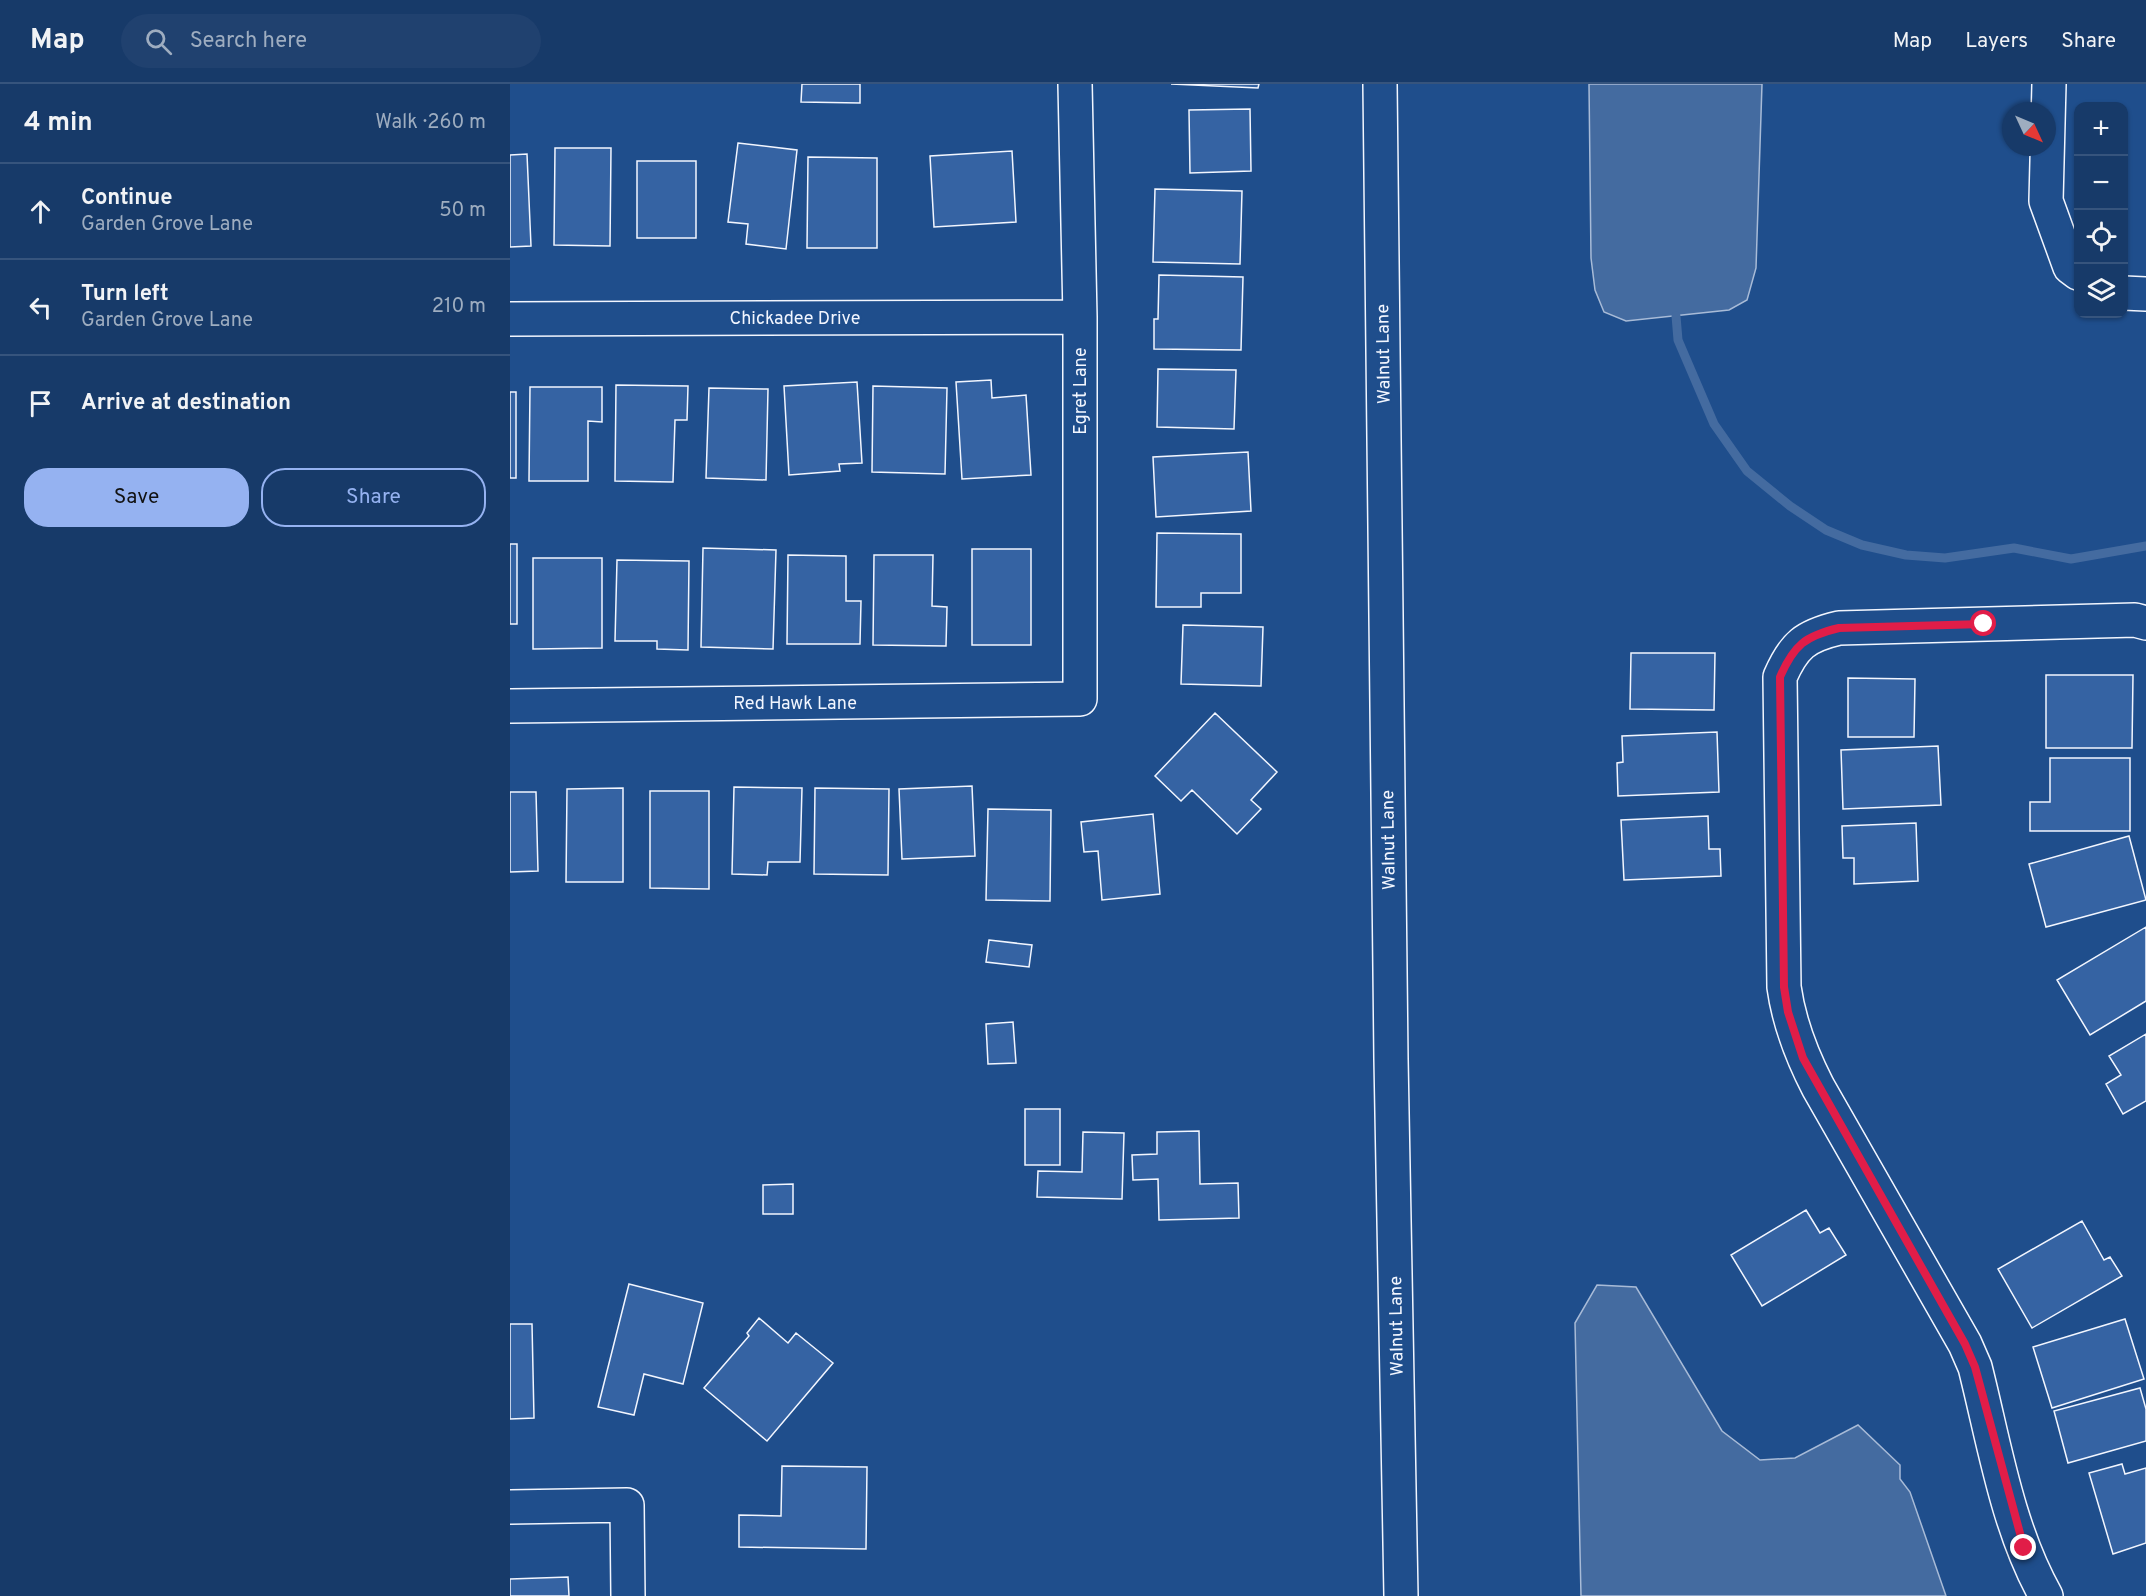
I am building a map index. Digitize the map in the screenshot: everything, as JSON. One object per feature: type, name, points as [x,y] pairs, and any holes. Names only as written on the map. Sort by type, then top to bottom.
[{"type":"street","name":"Egret Lane","points":[[1075,84],[1080,317],[1080,699]]},
{"type":"street","name":"Walnut Lane","points":[[1380,84],[1390,1059],[1401,1596]]},
{"type":"street","points":[[2049,84],[2046,201],[2070,267],[2074,270]]},
{"type":"street","points":[[2128,293],[2146,294]]},
{"type":"street","name":"Chickadee Drive","points":[[510,319],[1080,317]]},
{"type":"street","points":[[2046,1596],[2035,1576],[2015,1521],[1975,1367],[1965,1344],[1803,1058],[1788,1012],[1784,987],[1780,677],[1788,659],[1800,644],[1818,633],[1839,628],[2135,620],[2146,623]]},
{"type":"street","name":"Red Hawk Lane","points":[[510,706],[1080,699]]},
{"type":"street","points":[[510,1507],[627,1505],[628,1596]]},
{"type":"water","points":[[1589,84],[1762,84],[1756,268],[1747,300],[1729,310],[1626,321],[1604,312],[1595,290],[1591,258]]},
{"type":"water","points":[[1597,1285],[1636,1287],[1722,1431],[1760,1460],[1795,1458],[1858,1425],[1900,1465],[1900,1479],[1910,1492],[1946,1596],[1581,1596],[1575,1323]]},
{"type":"building","points":[[802,84],[860,84],[860,103],[801,102]]},
{"type":"building","points":[[1171,84],[1259,84],[1258,88]]},
{"type":"building","points":[[1250,109],[1251,171],[1190,173],[1189,110]]},
{"type":"building","points":[[738,143],[797,150],[786,249],[746,244],[748,224],[728,222]]},
{"type":"building","points":[[555,148],[611,148],[610,246],[554,245]]},
{"type":"building","points":[[1012,151],[1016,222],[934,227],[930,156]]},
{"type":"building","points":[[527,154],[531,246],[510,247],[510,155]]},
{"type":"building","points":[[808,157],[877,158],[877,248],[807,248]]},
{"type":"building","points":[[637,161],[696,161],[696,238],[637,238]]},
{"type":"building","points":[[1155,189],[1242,191],[1240,264],[1153,262]]},
{"type":"building","points":[[1159,275],[1243,277],[1241,350],[1154,349],[1154,319],[1158,319]]},
{"type":"building","points":[[1158,369],[1236,370],[1234,429],[1157,427]]},
{"type":"building","points":[[991,380],[992,398],[1026,395],[1031,475],[962,479],[956,382]]},
{"type":"building","points":[[857,382],[862,463],[839,464],[840,471],[789,475],[784,386]]},
{"type":"building","points":[[616,385],[688,386],[687,420],[675,420],[673,482],[615,481]]},
{"type":"building","points":[[873,386],[947,388],[945,474],[872,472]]},
{"type":"building","points":[[530,387],[602,387],[602,422],[588,421],[588,481],[529,481]]},
{"type":"building","points":[[709,388],[768,389],[766,480],[706,478]]},
{"type":"building","points":[[510,392],[516,392],[516,478],[510,478]]},
{"type":"building","points":[[1248,452],[1251,511],[1156,517],[1153,457]]},
{"type":"building","points":[[1157,533],[1241,534],[1241,593],[1201,593],[1201,607],[1156,607]]},
{"type":"building","points":[[510,544],[517,544],[517,624],[510,624]]},
{"type":"building","points":[[703,548],[776,550],[773,649],[701,647]]},
{"type":"building","points":[[972,549],[1031,549],[1031,645],[972,645]]},
{"type":"building","points":[[788,555],[846,556],[846,601],[861,601],[860,644],[787,644]]},
{"type":"building","points":[[874,555],[933,555],[932,606],[947,607],[946,646],[873,645]]},
{"type":"building","points":[[533,558],[602,558],[602,648],[533,649]]},
{"type":"building","points":[[617,560],[689,561],[688,650],[657,649],[657,641],[615,641]]},
{"type":"building","points":[[1183,625],[1263,627],[1261,686],[1181,684]]},
{"type":"building","points":[[1631,653],[1715,653],[1714,710],[1630,709]]},
{"type":"building","points":[[2046,675],[2133,675],[2132,748],[2046,748]]},
{"type":"building","points":[[1848,678],[1915,679],[1914,737],[1848,737]]},
{"type":"building","points":[[1215,713],[1277,772],[1251,800],[1261,809],[1237,834],[1192,790],[1181,801],[1155,776]]},
{"type":"building","points":[[1717,732],[1719,792],[1618,796],[1617,763],[1623,762],[1622,736]]},
{"type":"building","points":[[1938,746],[1941,805],[1843,809],[1841,750]]},
{"type":"building","points":[[2050,758],[2130,758],[2130,831],[2030,831],[2030,802],[2050,802]]},
{"type":"building","points":[[972,786],[975,856],[902,859],[899,789]]},
{"type":"building","points":[[734,787],[802,788],[800,862],[768,862],[767,875],[732,874]]},
{"type":"building","points":[[623,788],[623,882],[566,882],[567,789]]},
{"type":"building","points":[[815,788],[889,789],[888,875],[814,874]]},
{"type":"building","points":[[650,791],[709,791],[709,889],[650,888]]},
{"type":"building","points":[[510,792],[536,792],[538,871],[510,872]]},
{"type":"building","points":[[988,809],[1051,810],[1050,901],[986,900]]},
{"type":"building","points":[[1153,814],[1160,894],[1102,900],[1098,851],[1084,852],[1081,822]]},
{"type":"building","points":[[1708,816],[1709,849],[1720,849],[1721,876],[1624,880],[1621,820]]},
{"type":"building","points":[[1916,823],[1918,881],[1854,884],[1854,858],[1843,858],[1842,826]]},
{"type":"building","points":[[2129,836],[2146,900],[2046,927],[2029,864]]},
{"type":"building","points":[[2146,927],[2146,1001],[2090,1035],[2057,980]]},
{"type":"building","points":[[989,940],[1032,945],[1029,967],[986,962]]},
{"type":"building","points":[[1013,1022],[1016,1063],[988,1064],[986,1024]]},
{"type":"building","points":[[2146,1034],[2146,1101],[2123,1114],[2106,1084],[2121,1075],[2109,1056]]},
{"type":"building","points":[[1025,1109],[1060,1109],[1060,1165],[1025,1165]]},
{"type":"building","points":[[1199,1131],[1200,1184],[1238,1183],[1239,1218],[1159,1220],[1158,1179],[1133,1180],[1132,1155],[1157,1154],[1157,1132]]},
{"type":"building","points":[[1083,1132],[1124,1133],[1122,1199],[1037,1197],[1038,1171],[1082,1172]]},
{"type":"building","points":[[793,1184],[793,1214],[763,1214],[763,1185]]},
{"type":"building","points":[[1806,1210],[1820,1233],[1829,1228],[1846,1255],[1762,1306],[1731,1255]]},
{"type":"building","points":[[2082,1221],[2104,1260],[2110,1257],[2122,1276],[2032,1328],[1998,1269]]},
{"type":"building","points":[[629,1284],[703,1303],[683,1384],[644,1374],[634,1415],[598,1407]]},
{"type":"building","points":[[759,1318],[788,1343],[796,1333],[833,1363],[767,1441],[704,1388],[749,1336],[747,1333]]},
{"type":"building","points":[[2125,1319],[2144,1379],[2052,1408],[2033,1347]]},
{"type":"building","points":[[510,1324],[532,1324],[534,1418],[510,1419]]},
{"type":"building","points":[[2140,1388],[2146,1409],[2146,1441],[2068,1463],[2054,1411]]},
{"type":"building","points":[[2122,1464],[2125,1474],[2146,1468],[2146,1543],[2113,1554],[2089,1473]]},
{"type":"building","points":[[782,1466],[867,1467],[866,1549],[739,1547],[739,1515],[781,1516]]},
{"type":"building","points":[[568,1577],[569,1596],[510,1596],[510,1579]]},
{"type":"waterway","points":[[1676,316],[1678,340],[1714,424],[1747,471],[1790,506],[1826,530],[1862,545],[1906,555],[1945,558],[2014,548],[2071,559],[2146,546]]},
{"type":"route","points":[[1984,624],[1839,628],[1818,633],[1800,644],[1788,659],[1780,677],[1784,987],[1788,1012],[1803,1058],[1954,1322],[1975,1367],[2012,1512],[2024,1548]]}]
